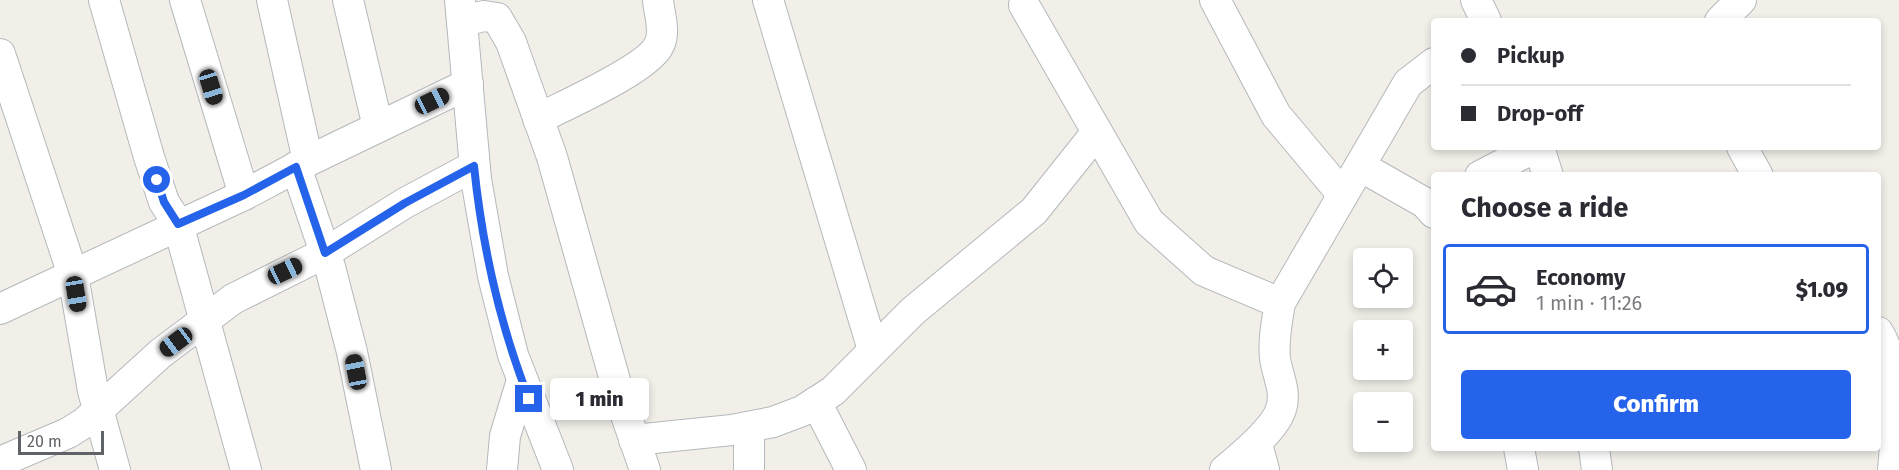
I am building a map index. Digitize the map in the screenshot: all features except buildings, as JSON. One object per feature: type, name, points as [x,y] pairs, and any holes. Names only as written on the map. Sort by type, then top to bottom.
[{"type":"street","points":[[104,0],[149,157],[164,202],[178,224],[246,470]]},
{"type":"street","points":[[185,0],[244,195]]},
{"type":"street","points":[[272,0],[302,164],[352,352],[376,470]]},
{"type":"street","points":[[348,0],[378,127]]},
{"type":"street","points":[[538,119],[646,62],[660,45],[662,26],[658,0]]},
{"type":"street","points":[[768,0],[873,350]]},
{"type":"street","points":[[1215,0],[1276,115],[1343,195]]},
{"type":"street","points":[[1475,18],[1476,0]]},
{"type":"street","points":[[1476,0],[1485,18]]},
{"type":"street","points":[[1723,18],[1741,0]]},
{"type":"street","points":[[1024,5],[1149,222],[1180,253],[1204,271],[1280,303]]},
{"type":"street","points":[[558,470],[513,355],[493,276],[474,166],[461,11],[497,18],[511,42],[538,119],[645,470]]},
{"type":"street","points":[[0,54],[73,275],[98,408],[115,470]]},
{"type":"street","points":[[1225,470],[1260,457],[1281,410],[1282,382],[1275,360],[1275,332],[1280,303],[1408,83],[1431,65]]},
{"type":"street","points":[[2,301],[73,275],[244,195],[302,164],[468,84]]},
{"type":"street","points":[[634,440],[749,428],[802,411],[833,391],[913,311],[1034,211],[1097,132]]},
{"type":"street","points":[[1488,172],[1532,150]]},
{"type":"street","points":[[1539,150],[1547,172]]},
{"type":"street","points":[[1744,150],[1756,172]]},
{"type":"street","points":[[0,462],[68,433],[161,353],[258,285],[325,253],[405,203],[474,166]]},
{"type":"street","points":[[1360,166],[1431,205]]},
{"type":"street","points":[[1881,339],[1893,365],[1895,448],[1893,470]]},
{"type":"street","points":[[502,470],[505,436],[522,380]]},
{"type":"street","points":[[816,402],[851,470]]},
{"type":"street","points":[[749,428],[749,470]]},
{"type":"street","points":[[1520,451],[1523,470]]},
{"type":"street","points":[[1594,451],[1597,470]]},
{"type":"route","points":[[157,180],[164,202],[178,224],[244,195],[296,167],[325,253],[405,203],[474,166],[493,276],[513,355],[529,399]]}]
